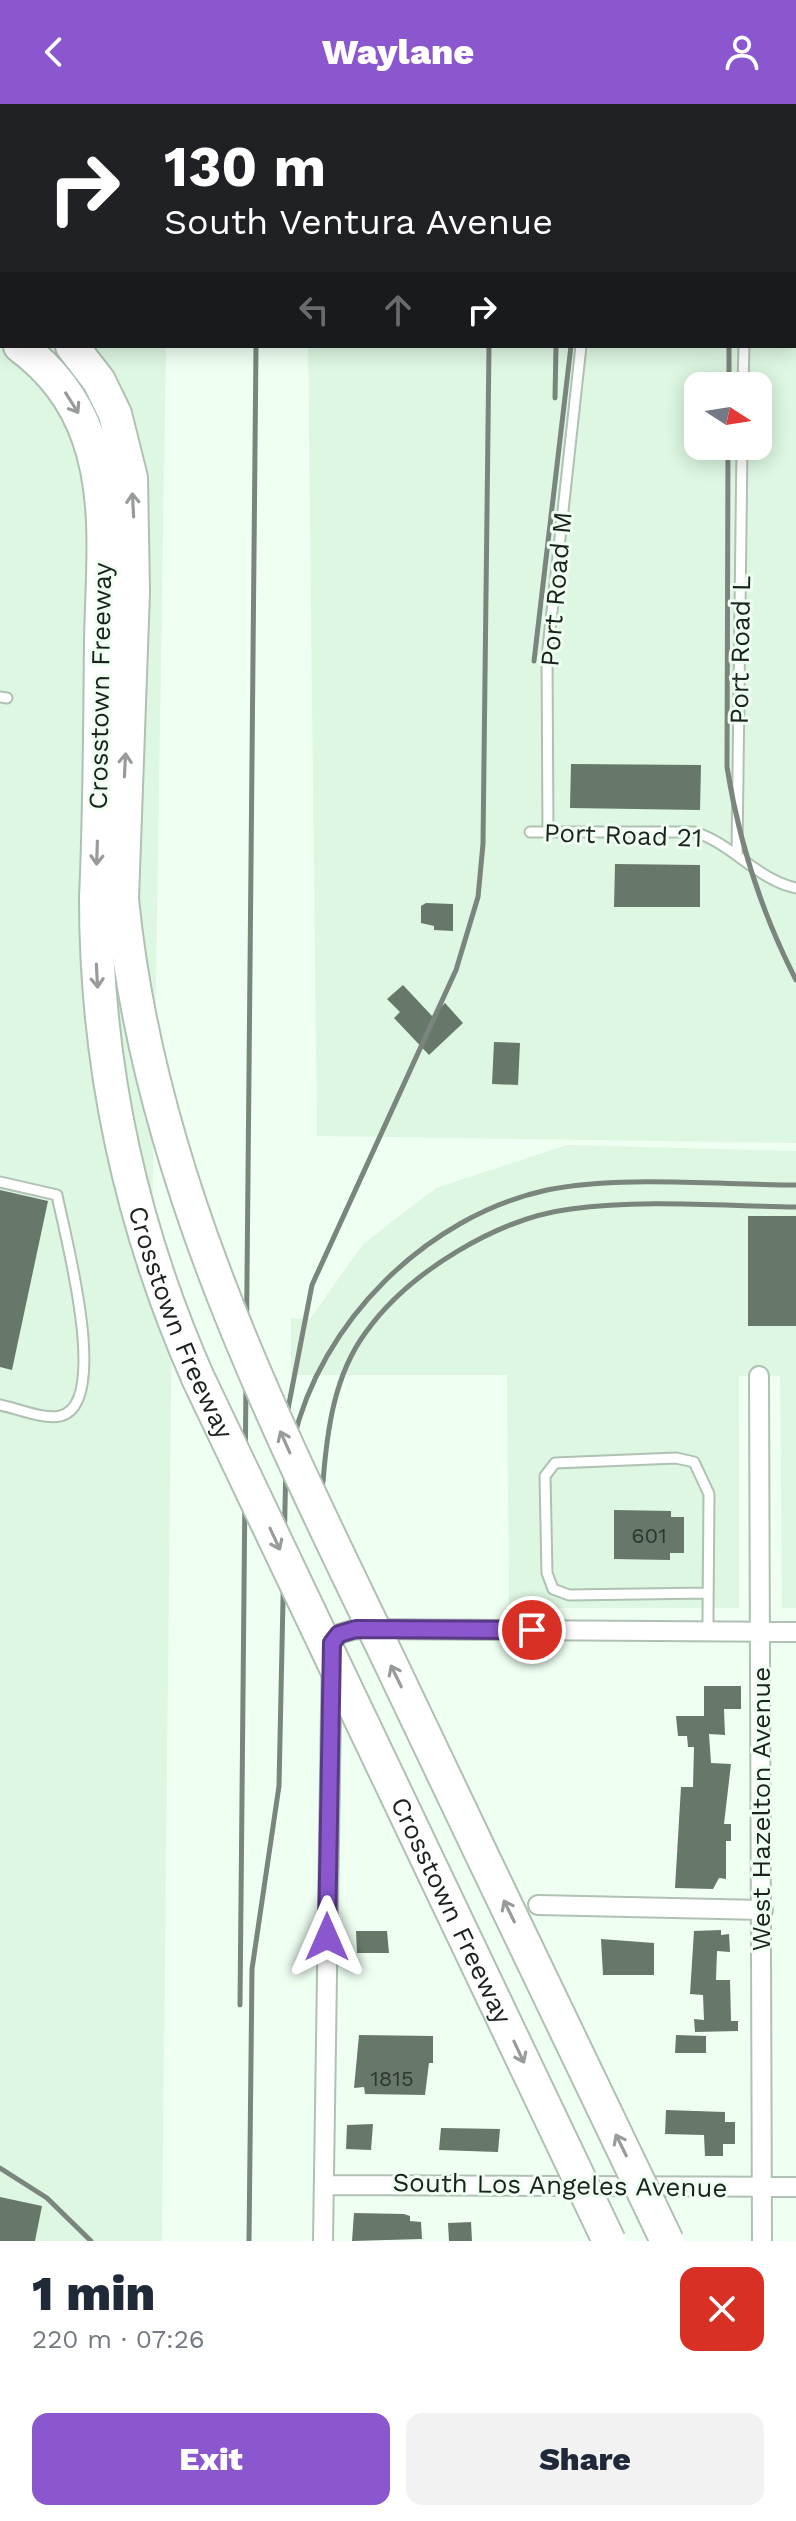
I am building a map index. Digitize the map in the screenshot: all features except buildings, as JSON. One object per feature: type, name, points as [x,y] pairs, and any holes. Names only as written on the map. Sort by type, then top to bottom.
[{"type":"highway","name":"Crosstown Freeway","points":[[22,348],[50,371],[67,395],[80,417],[96,464],[109,898],[154,1094],[221,1293],[294,1462],[667,2241]]},
{"type":"highway","name":"Crosstown Freeway","points":[[74,348],[99,381],[115,414],[131,478],[133,592],[109,898],[98,997],[110,1095],[130,1191],[160,1286],[198,1378],[609,2241]]},
{"type":"street","name":"West Hazelton Avenue","points":[[759,1376],[762,2241]]},
{"type":"street","points":[[323,2241],[332,1643],[339,1634],[356,1629],[796,1632]]},
{"type":"street","points":[[538,1905],[763,1910]]},
{"type":"street","name":"South Los Angeles Avenue","points":[[324,2185],[796,2187]]},
{"type":"lane","name":"Port Road M","points":[[548,832],[547,657],[581,348]]},
{"type":"lane","points":[[743,372],[744,348]]},
{"type":"lane","name":"Port Road L","points":[[737,855],[742,460]]},
{"type":"lane","name":"Port Road 21","points":[[530,832],[694,832],[717,839],[780,885],[796,888]]},
{"type":"lane","points":[[0,1182],[57,1195],[84,1336],[83,1393],[69,1413],[58,1417],[0,1405]]},
{"type":"lane","points":[[708,1593],[569,1595],[553,1589],[547,1573],[545,1476],[555,1463],[676,1458],[694,1462],[709,1494],[708,1631]]},
{"type":"shaded area","points":[[0,348],[166,348],[151,1293],[172,1295],[162,2241],[0,2241]]},
{"type":"shaded area","points":[[308,348],[796,348],[796,1143],[317,1136]]},
{"type":"shaded area","points":[[567,1145],[796,1151],[796,1608],[782,1608],[780,1376],[739,1376],[739,1608],[509,1608],[507,1375],[291,1375],[291,1318],[310,1319],[363,1244],[436,1188]]},
{"type":"railway","points":[[240,2005],[256,348]]},
{"type":"railway","points":[[249,2241],[252,1969],[279,1786],[287,1414],[312,1285],[456,970],[478,897],[483,844],[489,348]]},
{"type":"railway","points":[[555,398],[556,348]]},
{"type":"railway","points":[[534,661],[571,348]]},
{"type":"railway","points":[[729,348],[729,372]]},
{"type":"railway","points":[[728,460],[727,767],[753,876],[772,929],[796,980]]},
{"type":"railway","points":[[293,1442],[307,1398],[327,1356],[354,1316],[385,1281],[421,1250],[460,1223],[503,1203],[575,1185],[638,1182],[796,1185]]},
{"type":"railway","points":[[323,1482],[334,1404],[355,1349],[384,1310],[406,1289],[457,1251],[514,1224],[571,1209],[655,1204],[796,1207]]},
{"type":"railway","points":[[0,2168],[47,2198],[91,2241]]},
{"type":"route","points":[[327,1937],[329,1668],[332,1643],[339,1634],[356,1629],[532,1630]]}]
